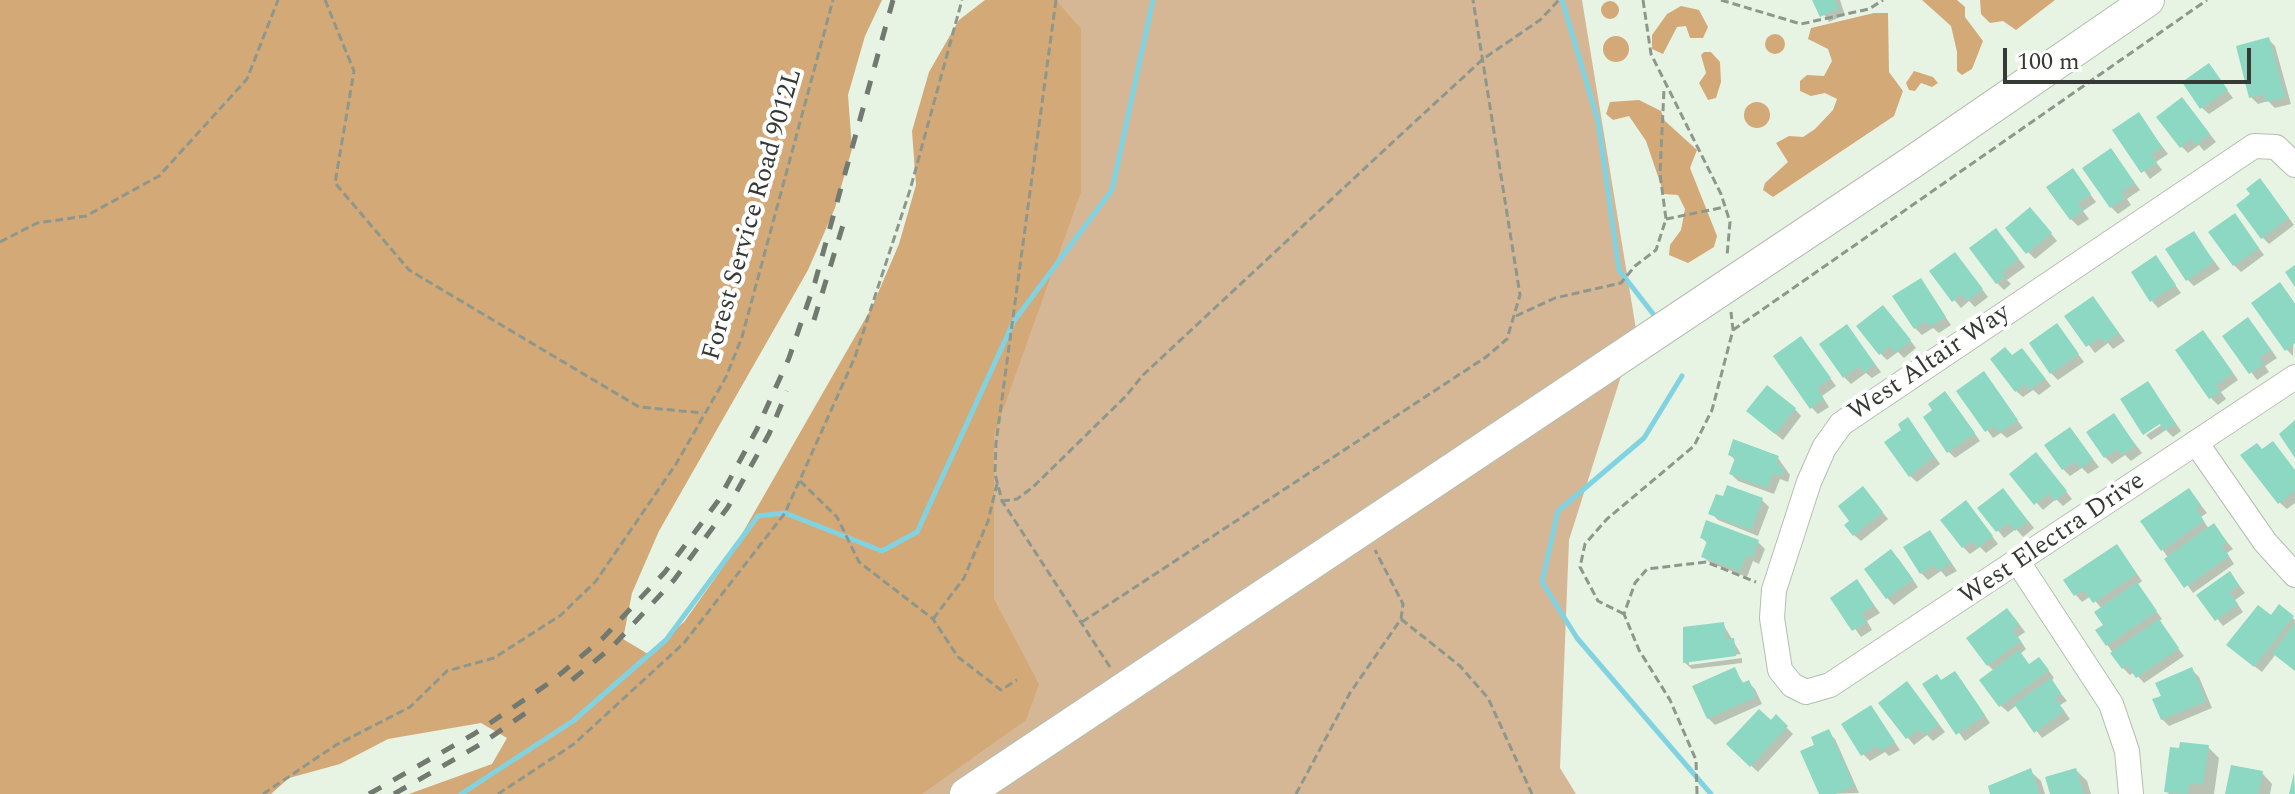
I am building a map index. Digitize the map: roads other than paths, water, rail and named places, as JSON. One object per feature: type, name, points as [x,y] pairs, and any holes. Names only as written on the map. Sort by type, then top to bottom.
[{"type":"main road","points":[[966,794],[1911,163],[2148,0]]},
{"type":"street","name":"West Altair Way","points":[[1806,692],[1792,685],[1780,670],[1772,618],[1774,590],[1809,482],[1824,448],[1841,424],[2247,151],[2268,144],[2282,151],[2295,165]]},
{"type":"street","name":"West Electra Drive","points":[[1806,692],[1824,688],[1860,668],[2295,377]]},
{"type":"street","points":[[2197,444],[2265,542],[2295,575]]},
{"type":"street","points":[[2018,562],[2111,704],[2127,751],[2131,794]]},
{"type":"waterway","points":[[461,794],[573,721],[666,640],[758,516],[785,513],[882,551],[917,532],[1014,321],[1112,190],[1153,0]]},
{"type":"waterway","points":[[1562,0],[1598,121],[1619,270],[1654,315]]},
{"type":"waterway","points":[[1682,376],[1644,438],[1558,511],[1542,582],[1577,638],[1711,794]]},
{"type":"railway","points":[[369,794],[474,734],[552,681],[603,638],[665,572],[718,501],[757,429],[789,358],[815,282],[893,0]]},
{"type":"railway","points":[[814,320],[843,225]]},
{"type":"railway","points":[[572,680],[612,647],[674,580],[728,507],[769,434],[787,391]]},
{"type":"railway","points":[[394,794],[481,744],[530,710]]}]
